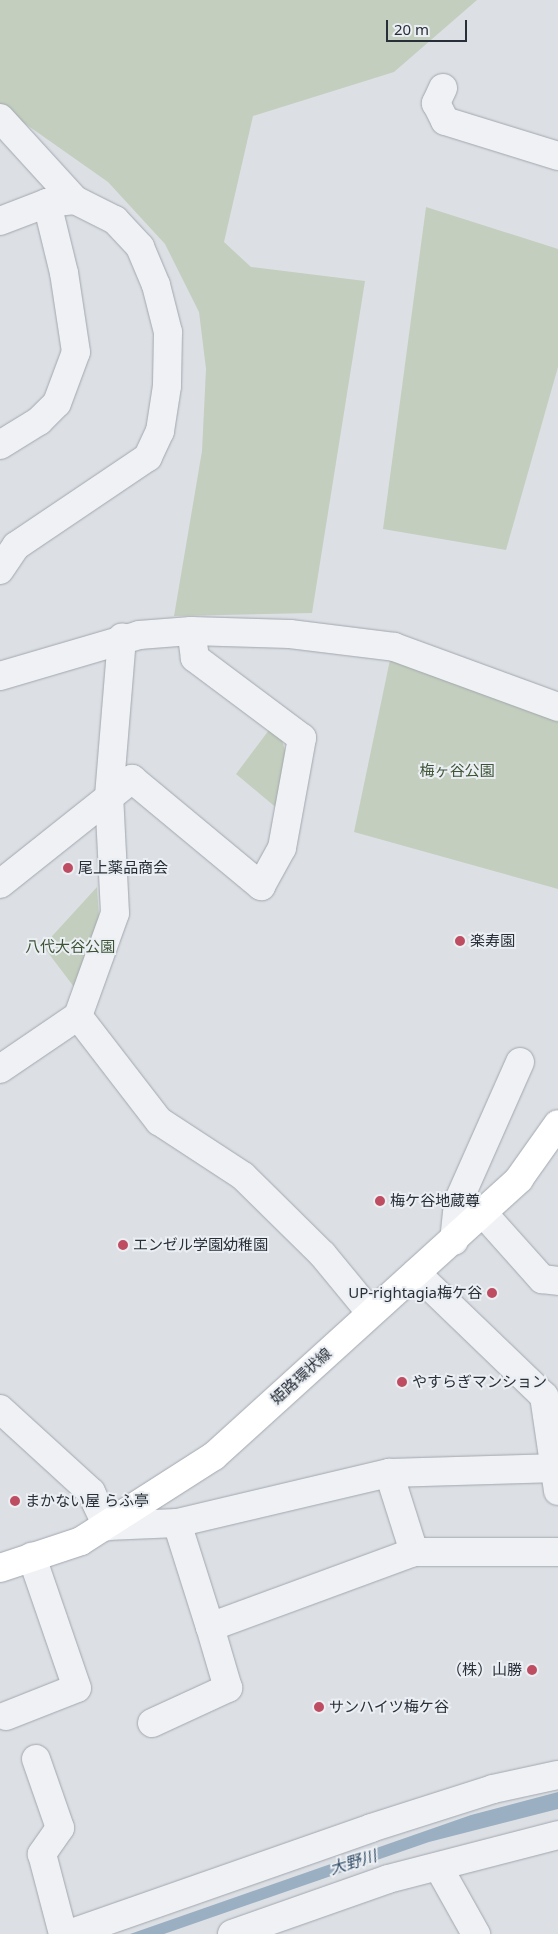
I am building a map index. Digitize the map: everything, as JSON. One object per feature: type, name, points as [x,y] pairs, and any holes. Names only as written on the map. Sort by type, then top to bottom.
[{"type":"main road","name":"姫路環状線","points":[[0,1568],[81,1541],[108,1526],[214,1456],[370,1312],[454,1241],[519,1179],[558,1124]]},
{"type":"street","points":[[443,88],[436,103],[445,121],[534,138],[558,156]]},
{"type":"street","points":[[0,118],[75,200],[114,220],[140,247],[156,285],[168,332],[167,386],[160,431],[148,457],[16,546],[0,570]]},
{"type":"street","points":[[0,221],[47,203],[75,200]]},
{"type":"street","points":[[0,445],[39,421],[57,403],[76,352],[64,273],[47,203]]},
{"type":"street","points":[[0,884],[132,779],[261,886],[282,848],[302,738],[195,658],[190,631]]},
{"type":"street","points":[[0,676],[122,638],[190,631],[290,634],[394,647],[558,707]]},
{"type":"street","points":[[0,1069],[78,1016],[115,913],[109,796],[122,638]]},
{"type":"street","points":[[78,1016],[159,1121],[243,1176],[323,1255],[370,1312]]},
{"type":"street","points":[[454,1241],[458,1202],[520,1062]]},
{"type":"street","points":[[483,1213],[542,1279],[558,1282]]},
{"type":"street","points":[[0,1409],[91,1492],[108,1526],[177,1523],[389,1473],[558,1476],[544,1396],[416,1273]]},
{"type":"street","points":[[389,1473],[414,1552]]},
{"type":"street","points":[[152,1723],[228,1688],[177,1523]]},
{"type":"street","points":[[210,1627],[414,1552],[558,1552]]},
{"type":"street","points":[[6,1716],[77,1688],[32,1557]]},
{"type":"street","points":[[36,1759],[60,1828],[42,1854],[62,1934]]},
{"type":"street","points":[[69,1934],[371,1828],[494,1790],[558,1775]]},
{"type":"street","points":[[232,1934],[388,1879],[439,1868],[558,1835]]},
{"type":"street","points":[[439,1868],[476,1934]]},
{"type":"green space","points":[[0,0],[477,0],[394,72],[253,116],[224,242],[251,267],[365,281],[312,613],[174,616],[202,451],[206,369],[199,312],[165,244],[108,182],[0,106]]},
{"type":"green space","points":[[426,207],[558,249],[558,367],[506,550],[383,529]]},
{"type":"green space","name":"梅ヶ谷公園","points":[[391,655],[558,720],[558,889],[354,832]]},
{"type":"green space","points":[[269,730],[282,740],[290,767],[279,810],[236,774]]},
{"type":"green space","name":"八代大谷公園","points":[[97,887],[99,917],[93,946],[74,987],[43,946]]},
{"type":"water","name":"大野川","points":[[558,1792],[558,1809],[429,1842],[164,1934],[130,1934],[471,1815]]},
{"type":"place","name":"尾上薬品商会","points":[[68,868]]},
{"type":"place","name":"楽寿園","points":[[460,941]]},
{"type":"place","name":"梅ケ谷地蔵尊","points":[[380,1201]]},
{"type":"place","name":"エンゼル学園幼稚園","points":[[123,1245]]},
{"type":"place","name":"UP-rightagia梅ケ谷","points":[[492,1293]]},
{"type":"place","name":"やすらぎマンション","points":[[402,1382]]},
{"type":"place","name":"まかない屋 らふ亭","points":[[15,1501]]},
{"type":"place","name":"（株）山勝","points":[[532,1670]]},
{"type":"place","name":"サンハイツ梅ケ谷","points":[[319,1707]]}]
